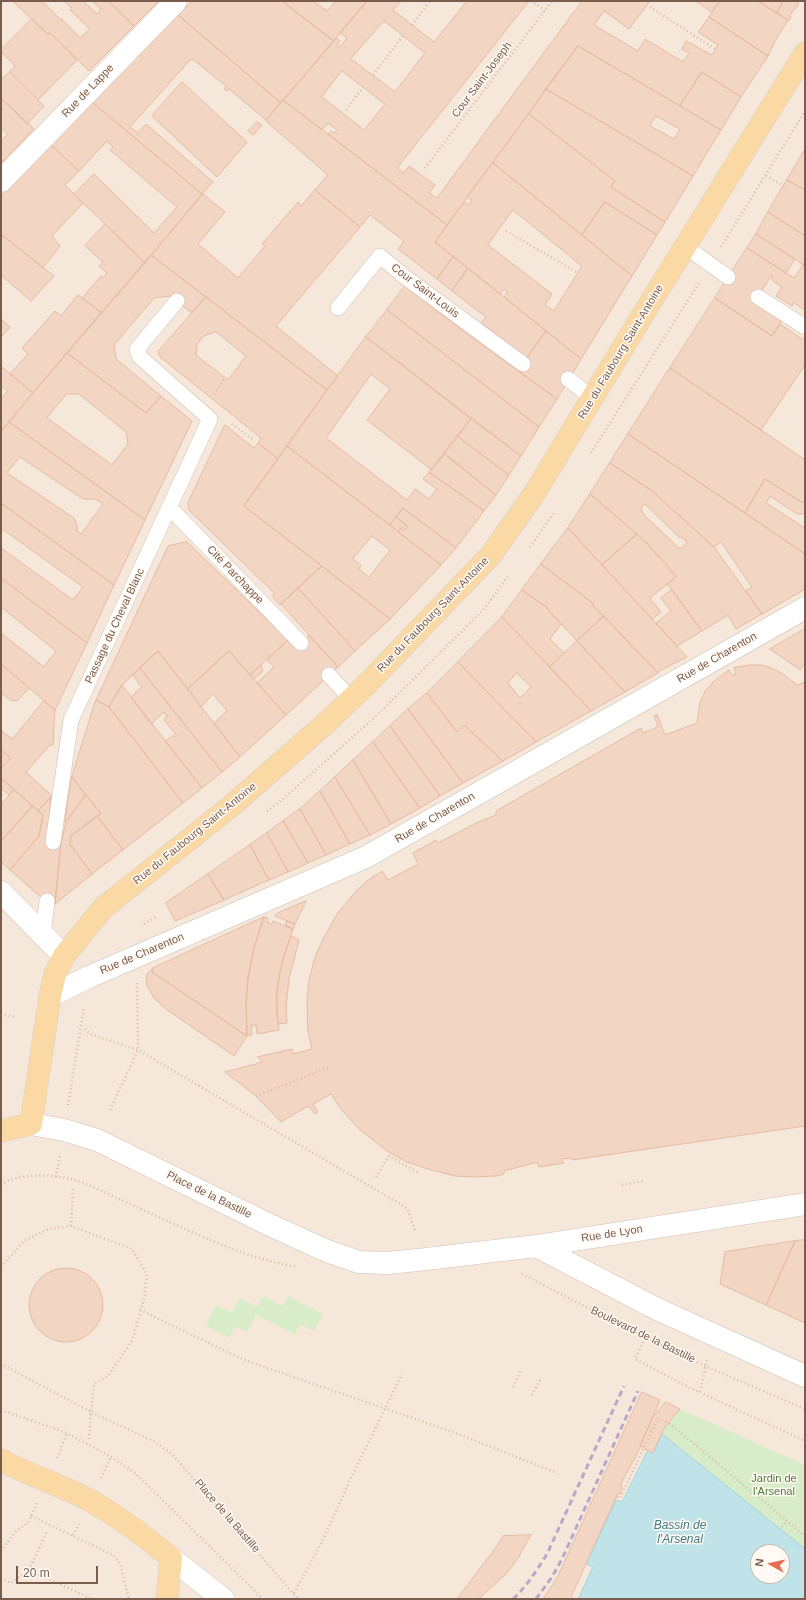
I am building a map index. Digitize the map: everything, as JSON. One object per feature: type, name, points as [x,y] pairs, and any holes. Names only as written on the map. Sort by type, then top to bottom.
[{"type":"main road","name":"Rue du Faubourg Saint-Antoine","points":[[31,1124],[50,996],[55,974],[64,956],[103,908],[230,807],[351,699],[491,555],[534,494],[805,53]]},
{"type":"main road","name":"Place de la Bastille","points":[[1,1131],[31,1124]]},
{"type":"main road","points":[[2,1464],[47,1480],[91,1501],[159,1548],[171,1558],[167,1599]]},
{"type":"street","name":"Rue de Lappe","points":[[1,181],[176,1]]},
{"type":"street","name":"Rue de Charenton","points":[[50,996],[89,977],[366,857],[805,608]]},
{"type":"street","points":[[1,892],[64,956]]},
{"type":"street","name":"Place de la Bastille","points":[[31,1124],[64,1130],[97,1140],[272,1226],[327,1251],[359,1262],[387,1263],[418,1260]]},
{"type":"street","name":"Rue de Lyon","points":[[418,1260],[536,1246],[805,1204]]},
{"type":"street","points":[[536,1246],[657,1309],[805,1376]]},
{"type":"street","points":[[171,1558],[223,1599]]},
{"type":"lane","points":[[686,247],[728,277]]},
{"type":"lane","name":"Cour Saint-Louis","points":[[338,308],[380,256],[405,277],[523,364]]},
{"type":"lane","points":[[758,297],[805,327]]},
{"type":"lane","points":[[177,301],[137,349],[138,353],[140,357],[210,419]]},
{"type":"lane","points":[[568,380],[593,398]]},
{"type":"lane","name":"Passage du Cheval Blanc","points":[[54,842],[71,720],[210,419]]},
{"type":"lane","name":"Cité Parchappe","points":[[169,507],[301,643]]},
{"type":"lane","points":[[329,675],[351,699]]},
{"type":"lane","points":[[43,935],[47,901]]},
{"type":"path","points":[[412,24],[430,1]]},
{"type":"path","points":[[530,1],[545,10]]},
{"type":"path","name":"Cour Saint-Joseph","points":[[425,168],[552,1]]},
{"type":"path","points":[[650,7],[715,50]]},
{"type":"path","points":[[373,75],[403,36]]},
{"type":"path","points":[[346,110],[364,87]]},
{"type":"path","points":[[766,176],[784,186]]},
{"type":"path","points":[[506,231],[578,273]]},
{"type":"path","points":[[210,419],[227,420],[254,440]]},
{"type":"path","points":[[143,924],[156,917]]},
{"type":"path","points":[[110,1110],[138,1050],[136,982]]},
{"type":"path","points":[[73,1078],[83,1011]]},
{"type":"path","points":[[1,1014],[15,1017]]},
{"type":"path","points":[[85,1029],[90,1034],[138,1050],[407,1208],[416,1233]]},
{"type":"path","points":[[256,1096],[330,1067]]},
{"type":"path","points":[[376,1177],[389,1156],[417,1172]]},
{"type":"path","points":[[1,1185],[6,1181],[19,1178],[37,1176],[56,1177]]},
{"type":"path","points":[[622,1185],[644,1181]]},
{"type":"path","points":[[71,1226],[73,1189]]},
{"type":"path","points":[[1,1267],[24,1241],[48,1230],[71,1226],[132,1249],[147,1274],[144,1299],[132,1341],[108,1376],[94,1384],[89,1440]]},
{"type":"path","name":"Boulevard de la Bastille","points":[[519,1272],[705,1366],[805,1409]]},
{"type":"path","points":[[140,1310],[244,1360],[453,1432],[557,1473]]},
{"type":"path","points":[[643,1342],[635,1359],[700,1392],[805,1441]]},
{"type":"path","name":"Place de la Bastille","points":[[1,1364],[92,1412],[155,1442],[172,1454],[298,1599]]},
{"type":"path","points":[[700,1392],[705,1366]]},
{"type":"path","points":[[513,1387],[521,1370]]},
{"type":"path","points":[[294,1593],[321,1544],[402,1374]]},
{"type":"path","points":[[532,1395],[541,1379]]},
{"type":"path","points":[[1,1410],[67,1433],[111,1456],[135,1473],[262,1599]]},
{"type":"path","points":[[617,1497],[620,1498],[658,1418],[670,1424],[805,1536]]},
{"type":"path","points":[[1,1551],[16,1531],[28,1523],[31,1516],[113,1555],[120,1563],[129,1599]]},
{"type":"path","points":[[782,1527],[787,1521]]},
{"type":"path","points":[[1,1578],[11,1582],[29,1570],[47,1531]]},
{"type":"path","points":[[29,1570],[92,1599]]},
{"type":"shaded area","points":[[1,1],[805,1],[805,1599],[1,1599]]},
{"type":"green space","points":[[263,1296],[283,1306],[288,1296],[323,1314],[314,1331],[300,1324],[295,1335],[256,1315],[247,1332],[235,1326],[229,1338],[206,1326],[216,1305],[232,1313],[239,1298],[257,1307]]},
{"type":"green space","name":"Jardin de l'Arsenal","points":[[680,1409],[805,1465],[805,1549],[662,1434],[664,1428]]},
{"type":"water","name":"Bassin de l'Arsenal","points":[[662,1434],[805,1549],[805,1599],[578,1599],[593,1567],[586,1564],[616,1500],[622,1502],[648,1450],[653,1452]]},
{"type":"building","points":[[13,1],[42,1],[80,38],[90,29],[70,10],[72,8],[64,1],[83,1],[97,14],[101,9],[92,1],[109,1],[134,26],[89,71],[50,33],[48,34]]},
{"type":"building","points":[[109,1],[159,1],[134,26]]},
{"type":"building","points":[[193,1],[282,1],[334,41],[281,103],[178,15]]},
{"type":"building","points":[[282,1],[313,1],[327,11],[336,1],[367,1],[334,41]]},
{"type":"building","points":[[367,1],[401,1],[393,10],[434,42],[467,1],[529,1],[397,168],[404,173],[409,166],[435,185],[429,193],[437,198],[582,1],[650,1],[629,29],[604,11],[594,25],[638,51],[645,39],[683,62],[689,53],[682,49],[686,41],[712,55],[718,45],[698,32],[709,17],[768,56],[741,97],[702,72],[680,106],[578,46],[447,225],[328,134],[331,131],[334,133],[337,130],[328,123],[322,130],[283,100],[336,38],[340,41],[337,45],[340,47],[347,38],[340,33]],"holes":[[[384,21],[425,53],[395,92],[351,59]],[[342,71],[385,104],[364,130],[322,97]]]},
{"type":"building","points":[[696,1],[720,1],[712,12]]},
{"type":"building","points":[[720,1],[758,1],[788,20],[768,56],[709,17]]},
{"type":"building","points":[[758,1],[783,1],[777,13]]},
{"type":"building","points":[[783,1],[795,1],[799,4],[789,16],[791,17],[789,21],[777,13]]},
{"type":"building","points":[[178,15],[281,103],[266,120],[229,89],[227,91],[224,89],[227,87],[191,59],[130,127],[138,133],[146,124],[213,182],[202,194],[93,103]]},
{"type":"building","points":[[32,19],[48,34],[50,33],[77,60],[38,100],[10,72],[15,66],[1,52],[1,50]]},
{"type":"building","points":[[578,46],[721,130],[693,176],[546,89]],"holes":[[[656,116],[680,129],[674,139],[650,126]]]},
{"type":"building","points":[[10,72],[44,106],[27,124],[1,98],[1,80]]},
{"type":"building","points":[[702,72],[741,97],[721,130],[680,106]]},
{"type":"building","points":[[182,82],[247,142],[217,177],[152,116]]},
{"type":"building","points":[[546,89],[693,176],[665,222],[611,187],[615,181],[529,114]]},
{"type":"building","points":[[1,98],[34,129],[1,163],[1,141],[8,134],[3,129],[1,131]]},
{"type":"building","points":[[283,100],[447,225],[435,242],[453,257],[437,279],[398,249],[404,241],[370,215],[360,227],[315,190],[328,175],[266,121]]},
{"type":"building","points":[[93,103],[202,194],[145,263],[74,194],[94,174],[154,233],[177,207],[110,150],[113,147],[107,141],[79,171],[51,145]]},
{"type":"building","points":[[529,114],[615,181],[611,187],[665,222],[657,235],[605,202],[582,235],[493,163]]},
{"type":"building","points":[[257,122],[262,125],[253,135],[248,131]]},
{"type":"building","points":[[51,145],[79,171],[65,185],[83,203],[52,236],[60,246],[43,268],[1,234],[1,197]]},
{"type":"building","points":[[805,149],[805,190],[787,180]]},
{"type":"building","points":[[493,163],[632,276],[581,359],[504,297],[508,292],[504,289],[500,294],[435,242],[464,202],[469,205],[472,200],[467,197]],"holes":[[[513,210],[582,266],[554,311],[545,305],[552,294],[488,245]]]},
{"type":"building","points":[[787,180],[805,190],[805,236],[768,212]]},
{"type":"building","points":[[315,190],[360,227],[276,326],[338,376],[327,390],[151,255],[203,194],[225,212],[198,244],[238,278],[265,246],[262,244],[298,202],[301,206]]},
{"type":"building","points":[[605,202],[657,235],[632,276],[582,235]]},
{"type":"building","points":[[768,212],[805,236],[805,266],[756,234]]},
{"type":"building","points":[[105,224],[145,263],[102,313],[82,298],[101,276],[103,278],[107,273],[99,266],[103,262],[85,246]]},
{"type":"building","points":[[1,234],[54,276],[31,301],[1,275]]},
{"type":"building","points":[[756,234],[795,259],[786,273],[747,248]]},
{"type":"building","points":[[747,248],[794,278],[803,265],[805,266],[805,310],[794,303],[792,306],[776,296],[782,287],[773,281],[772,275],[754,302],[782,320],[772,336],[715,298]]},
{"type":"building","points":[[151,255],[206,297],[192,313],[170,296],[154,298],[114,345],[116,359],[161,396],[146,413],[67,353]]},
{"type":"building","points":[[453,257],[468,268],[452,291],[437,279]]},
{"type":"building","points":[[468,268],[546,331],[527,358],[481,323],[486,317],[452,291]]},
{"type":"building","points":[[405,286],[467,334],[557,399],[539,427],[387,310]]},
{"type":"building","points":[[78,295],[102,313],[33,393],[10,374],[28,354],[22,348],[55,311],[61,316]]},
{"type":"building","points":[[206,297],[327,390],[278,459],[258,443],[261,438],[160,357],[158,352]],"holes":[[[216,332],[246,356],[228,380],[196,355],[197,344],[204,336]]]},
{"type":"building","points":[[715,298],[772,336],[780,324],[805,341],[805,365],[761,430],[670,368]]},
{"type":"building","points":[[387,310],[539,427],[521,456],[366,337]]},
{"type":"building","points":[[1,319],[10,327],[1,337]]},
{"type":"building","points":[[546,331],[581,359],[557,399],[518,371]]},
{"type":"building","points":[[366,337],[471,419],[432,470],[367,420],[390,389],[371,374],[326,438],[407,500],[415,489],[429,499],[437,489],[423,479],[429,472],[484,511],[456,548],[403,508],[390,525],[287,446]]},
{"type":"building","points":[[67,353],[146,413],[161,396],[192,421],[145,520],[9,422]],"holes":[[[67,394],[79,394],[126,432],[128,444],[112,465],[47,418]]]},
{"type":"building","points":[[1,366],[33,393],[1,432],[1,399],[8,391],[1,386]]},
{"type":"building","points":[[670,368],[805,460],[805,500],[803,503],[765,479],[745,513],[628,434]]},
{"type":"building","points":[[471,419],[521,456],[509,475],[457,436]]},
{"type":"building","points":[[9,422],[145,520],[114,585],[1,503],[1,432]],"holes":[[[20,457],[83,499],[95,499],[103,504],[81,534],[76,530],[78,528],[74,518],[7,473]]]},
{"type":"building","points":[[225,425],[254,448],[258,443],[278,459],[244,506],[322,566],[280,605],[273,597],[274,593],[189,510],[188,503]]},
{"type":"building","points":[[628,434],[805,554],[805,589],[762,614],[746,591],[752,587],[721,542],[714,547],[652,491],[610,463]]},
{"type":"building","points":[[457,436],[509,475],[496,495],[444,453]]},
{"type":"building","points":[[287,446],[441,565],[390,619],[244,506]],"holes":[[[372,536],[390,550],[369,577],[359,569],[361,565],[353,559]]]},
{"type":"building","points":[[444,454],[496,495],[484,511],[429,472]]},
{"type":"building","points":[[610,463],[652,491],[714,547],[762,614],[736,629],[728,615],[702,631],[667,584],[676,577],[665,563],[646,542],[590,494]],"holes":[[[645,504],[680,538],[682,537],[687,543],[680,549],[644,515],[641,509]]]},
{"type":"building","points":[[765,479],[803,503],[805,500],[805,511],[803,514],[797,514],[770,496],[766,503],[805,528],[805,554],[745,513]]},
{"type":"building","points":[[590,494],[637,534],[602,565],[568,528]]},
{"type":"building","points":[[1,503],[114,585],[87,643],[1,578],[1,548],[73,600],[83,587],[1,528]]},
{"type":"building","points":[[403,508],[456,548],[441,565],[398,532],[402,527],[405,530],[408,527],[396,517]]},
{"type":"building","points":[[396,517],[408,527],[405,530],[402,527],[398,532],[390,525]]},
{"type":"building","points":[[568,528],[687,657],[659,671],[658,673],[593,606],[594,604],[541,564]]},
{"type":"building","points":[[637,534],[665,563],[676,577],[650,598],[661,612],[652,619],[602,565]]},
{"type":"building","points":[[187,542],[288,640],[250,675],[229,651],[188,689],[158,651],[122,685],[109,707],[96,700],[168,546]]},
{"type":"building","points":[[541,564],[594,604],[593,606],[604,616],[577,641],[548,610],[549,609],[522,590]]},
{"type":"building","points":[[322,566],[390,619],[355,651],[298,588]]},
{"type":"building","points":[[1,578],[87,643],[55,710],[1,664],[1,633],[44,667],[56,651],[1,607]]},
{"type":"building","points":[[298,588],[355,651],[338,667],[281,604]]},
{"type":"building","points":[[522,590],[549,609],[548,610],[561,624],[550,639],[564,653],[550,667],[502,617]]},
{"type":"building","points":[[672,590],[702,631],[677,646],[656,623],[671,611],[661,598]]},
{"type":"building","points":[[604,616],[658,673],[625,692],[577,641]]},
{"type":"building","points":[[502,617],[591,711],[536,742],[458,662]],"holes":[[[517,673],[531,687],[520,698],[508,683]]]},
{"type":"building","points":[[805,629],[805,663],[800,670],[770,649]]},
{"type":"building","points":[[309,636],[338,667],[286,715],[257,683],[274,667],[267,660],[288,640],[295,648]]},
{"type":"building","points":[[577,641],[625,692],[591,711],[550,667]]},
{"type":"building","points":[[158,651],[240,757],[222,772],[140,668]]},
{"type":"building","points":[[229,651],[286,715],[240,757],[214,723],[227,711],[213,694],[201,707],[188,689]]},
{"type":"building","points":[[458,662],[536,742],[503,761],[464,725],[457,732],[427,693]]},
{"type":"building","points":[[1,664],[29,688],[17,701],[10,700],[1,692]]},
{"type":"building","points":[[261,665],[263,671],[254,679],[250,675]]},
{"type":"building","points":[[749,665],[761,665],[772,668],[783,674],[797,685],[805,682],[805,1126],[572,1160],[572,1158],[562,1159],[564,1163],[539,1167],[537,1162],[504,1171],[504,1174],[496,1176],[455,1176],[407,1162],[387,1151],[359,1129],[340,1108],[331,1094],[313,1104],[318,1112],[315,1114],[308,1106],[281,1122],[256,1096],[225,1072],[263,1062],[257,1057],[292,1049],[293,1054],[312,1049],[308,1032],[307,1001],[309,980],[315,957],[337,914],[357,890],[367,881],[382,871],[388,880],[418,864],[413,853],[436,840],[438,843],[476,823],[496,815],[496,811],[641,728],[643,733],[658,727],[654,716],[657,714],[665,735],[697,723],[700,702],[706,690],[713,682],[729,670],[732,675],[736,674],[734,668]]},
{"type":"building","points":[[140,668],[222,772],[202,788],[165,741],[172,736],[177,736],[164,720],[167,716],[164,712],[151,724],[131,697],[142,687],[133,675]]},
{"type":"building","points":[[122,685],[202,788],[183,803],[109,707]]},
{"type":"building","points":[[427,693],[457,732],[464,725],[503,761],[463,783],[408,709]]},
{"type":"building","points":[[96,700],[109,707],[183,803],[123,850],[97,816],[101,814],[72,777]]},
{"type":"building","points":[[44,701],[55,710],[53,745],[50,745],[26,772],[52,796],[38,811],[1,778],[1,768],[11,758],[1,750],[1,730],[12,739]]},
{"type":"building","points":[[408,709],[463,783],[440,796],[390,726]]},
{"type":"building","points":[[390,726],[440,796],[420,808],[373,742]]},
{"type":"building","points":[[373,742],[420,808],[391,824],[353,760]]},
{"type":"building","points":[[1,750],[11,758],[1,768]]},
{"type":"building","points":[[353,760],[391,824],[370,835],[335,777]]},
{"type":"building","points":[[72,777],[86,795],[65,822]]},
{"type":"building","points":[[335,777],[370,835],[350,844],[320,791]]},
{"type":"building","points":[[1,778],[14,790],[9,795],[1,788]]},
{"type":"building","points":[[14,790],[33,806],[1,841],[1,805]]},
{"type":"building","points":[[320,791],[350,844],[326,855],[300,809]]},
{"type":"building","points":[[86,795],[101,814],[71,836],[70,844],[92,874],[55,904],[61,843],[66,822]]},
{"type":"building","points":[[51,797],[47,842],[61,843],[55,904],[51,906],[10,870],[39,836],[43,815],[38,811]]},
{"type":"building","points":[[33,806],[43,815],[39,836],[10,870],[1,862],[1,841]]},
{"type":"building","points":[[300,809],[326,855],[308,863],[283,821]]},
{"type":"building","points":[[97,816],[123,850],[92,874],[70,844],[71,836]]},
{"type":"building","points":[[283,821],[308,863],[288,872],[267,833]]},
{"type":"building","points":[[267,833],[288,872],[269,880],[250,845]]},
{"type":"building","points":[[250,845],[269,880],[224,900],[208,874]]},
{"type":"building","points":[[208,874],[224,900],[175,921],[166,903]]},
{"type":"building","points":[[306,901],[295,924],[275,916],[276,914]]},
{"type":"building","points":[[264,917],[268,918],[267,922],[272,924],[273,921],[293,929],[283,958],[277,988],[279,1030],[257,1034],[256,1025],[251,1025],[252,1035],[247,1036],[246,1002],[248,978],[254,948]]},
{"type":"building","points":[[264,917],[254,948],[248,978],[246,1002],[247,1036],[152,972],[153,968]]},
{"type":"building","points":[[287,921],[295,924],[293,929],[286,926]]},
{"type":"building","points":[[291,936],[299,940],[289,978],[286,1007],[287,1023],[278,1024],[276,999],[280,971]]},
{"type":"building","points":[[153,968],[152,972],[247,1036],[234,1056],[166,1009],[154,998],[146,984],[147,974]]},
{"type":"building","points":[[805,1240],[805,1323],[766,1305],[795,1241]]},
{"type":"building","points":[[795,1241],[766,1305],[720,1284],[725,1252]]},
{"type":"building","points":[[66,1268],[87,1274],[97,1284],[103,1305],[97,1326],[87,1336],[66,1342],[45,1336],[35,1326],[29,1305],[35,1284],[45,1274]]},
{"type":"building","points":[[642,1392],[660,1400],[634,1461],[621,1484],[622,1488],[620,1494],[618,1493],[570,1599],[543,1599],[557,1578]]},
{"type":"building","points":[[666,1402],[680,1409],[664,1428],[653,1453],[640,1446],[652,1418]]},
{"type":"building","points":[[531,1535],[518,1558],[506,1574],[478,1599],[457,1599],[503,1536]]},
{"type":"railway","points":[[513,1599],[536,1572],[547,1554],[624,1386]]},
{"type":"railway","points":[[536,1599],[552,1577],[562,1559],[638,1391]]}]
